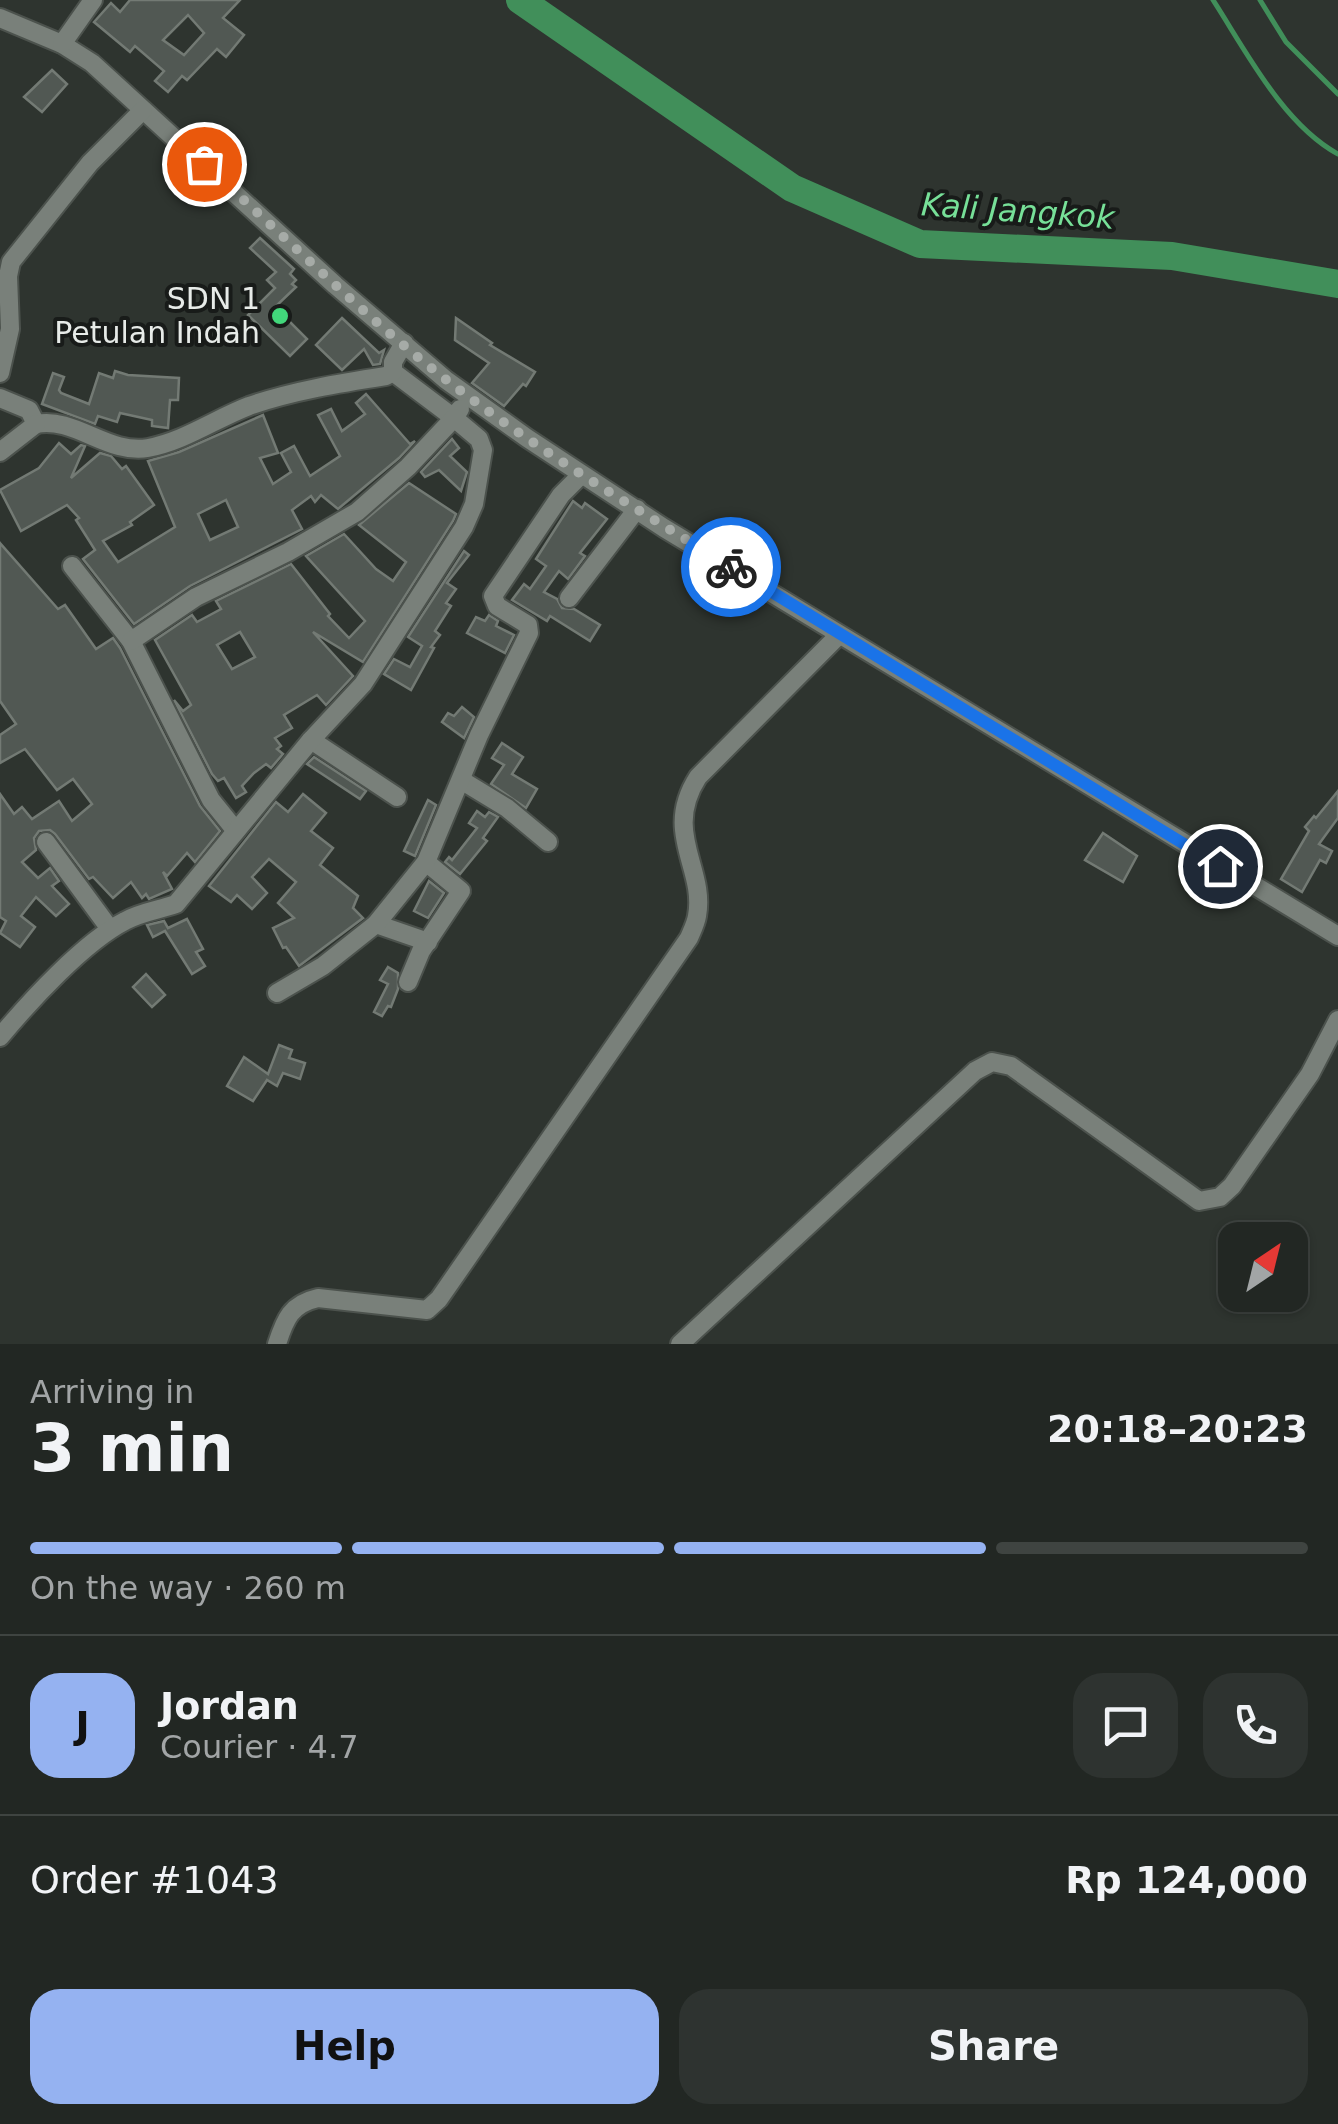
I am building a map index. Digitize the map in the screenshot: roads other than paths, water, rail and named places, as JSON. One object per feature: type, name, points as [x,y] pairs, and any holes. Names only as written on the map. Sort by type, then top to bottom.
[{"type":"street","points":[[62,44],[93,0]]},
{"type":"street","points":[[0,18],[62,44],[92,63],[335,285],[468,396],[582,475],[1338,936]]},
{"type":"street","points":[[0,373],[10,320],[11,262],[90,162],[143,110]]},
{"type":"street","points":[[392,372],[404,343]]},
{"type":"street","points":[[0,1036],[61,973],[110,930],[146,912],[176,904],[311,740],[363,684],[471,514],[483,450],[479,439],[392,372]]},
{"type":"street","points":[[0,452],[36,424],[56,424],[122,448],[151,447],[257,404],[392,372]]},
{"type":"street","points":[[131,642],[196,598],[357,512],[408,467],[454,418],[468,396]]},
{"type":"street","points":[[0,398],[29,410],[36,424]]},
{"type":"street","points":[[277,993],[324,966],[376,924],[426,862],[530,630],[497,606],[493,596],[561,495],[582,475]]},
{"type":"street","points":[[569,598],[638,510]]},
{"type":"street","points":[[72,566],[131,642],[211,800],[236,831]]},
{"type":"street","points":[[277,1344],[290,1311],[301,1302],[318,1298],[427,1310],[439,1299],[689,938],[698,901],[684,827],[690,790],[698,777],[839,634]]},
{"type":"street","points":[[311,740],[397,797]]},
{"type":"street","points":[[461,780],[507,808],[548,842]]},
{"type":"street","points":[[46,842],[110,930]]},
{"type":"street","points":[[408,982],[461,889],[426,862]]},
{"type":"street","points":[[376,924],[428,942]]},
{"type":"street","points":[[680,1344],[975,1071],[992,1062],[1011,1066],[1162,1177],[1199,1201],[1210,1200],[1232,1186],[1310,1074],[1338,1020]]},
{"type":"waterway","name":"Kali Jangkok","points":[[520,0],[792,188],[920,244],[1172,256],[1338,284]]},
{"type":"waterway","points":[[1213,0],[1283,106],[1318,141],[1338,154]]},
{"type":"waterway","points":[[1260,0],[1286,42],[1338,94]]},
{"type":"place","name":"SDN 1 Petulan Indah","points":[[280,316]]}]
